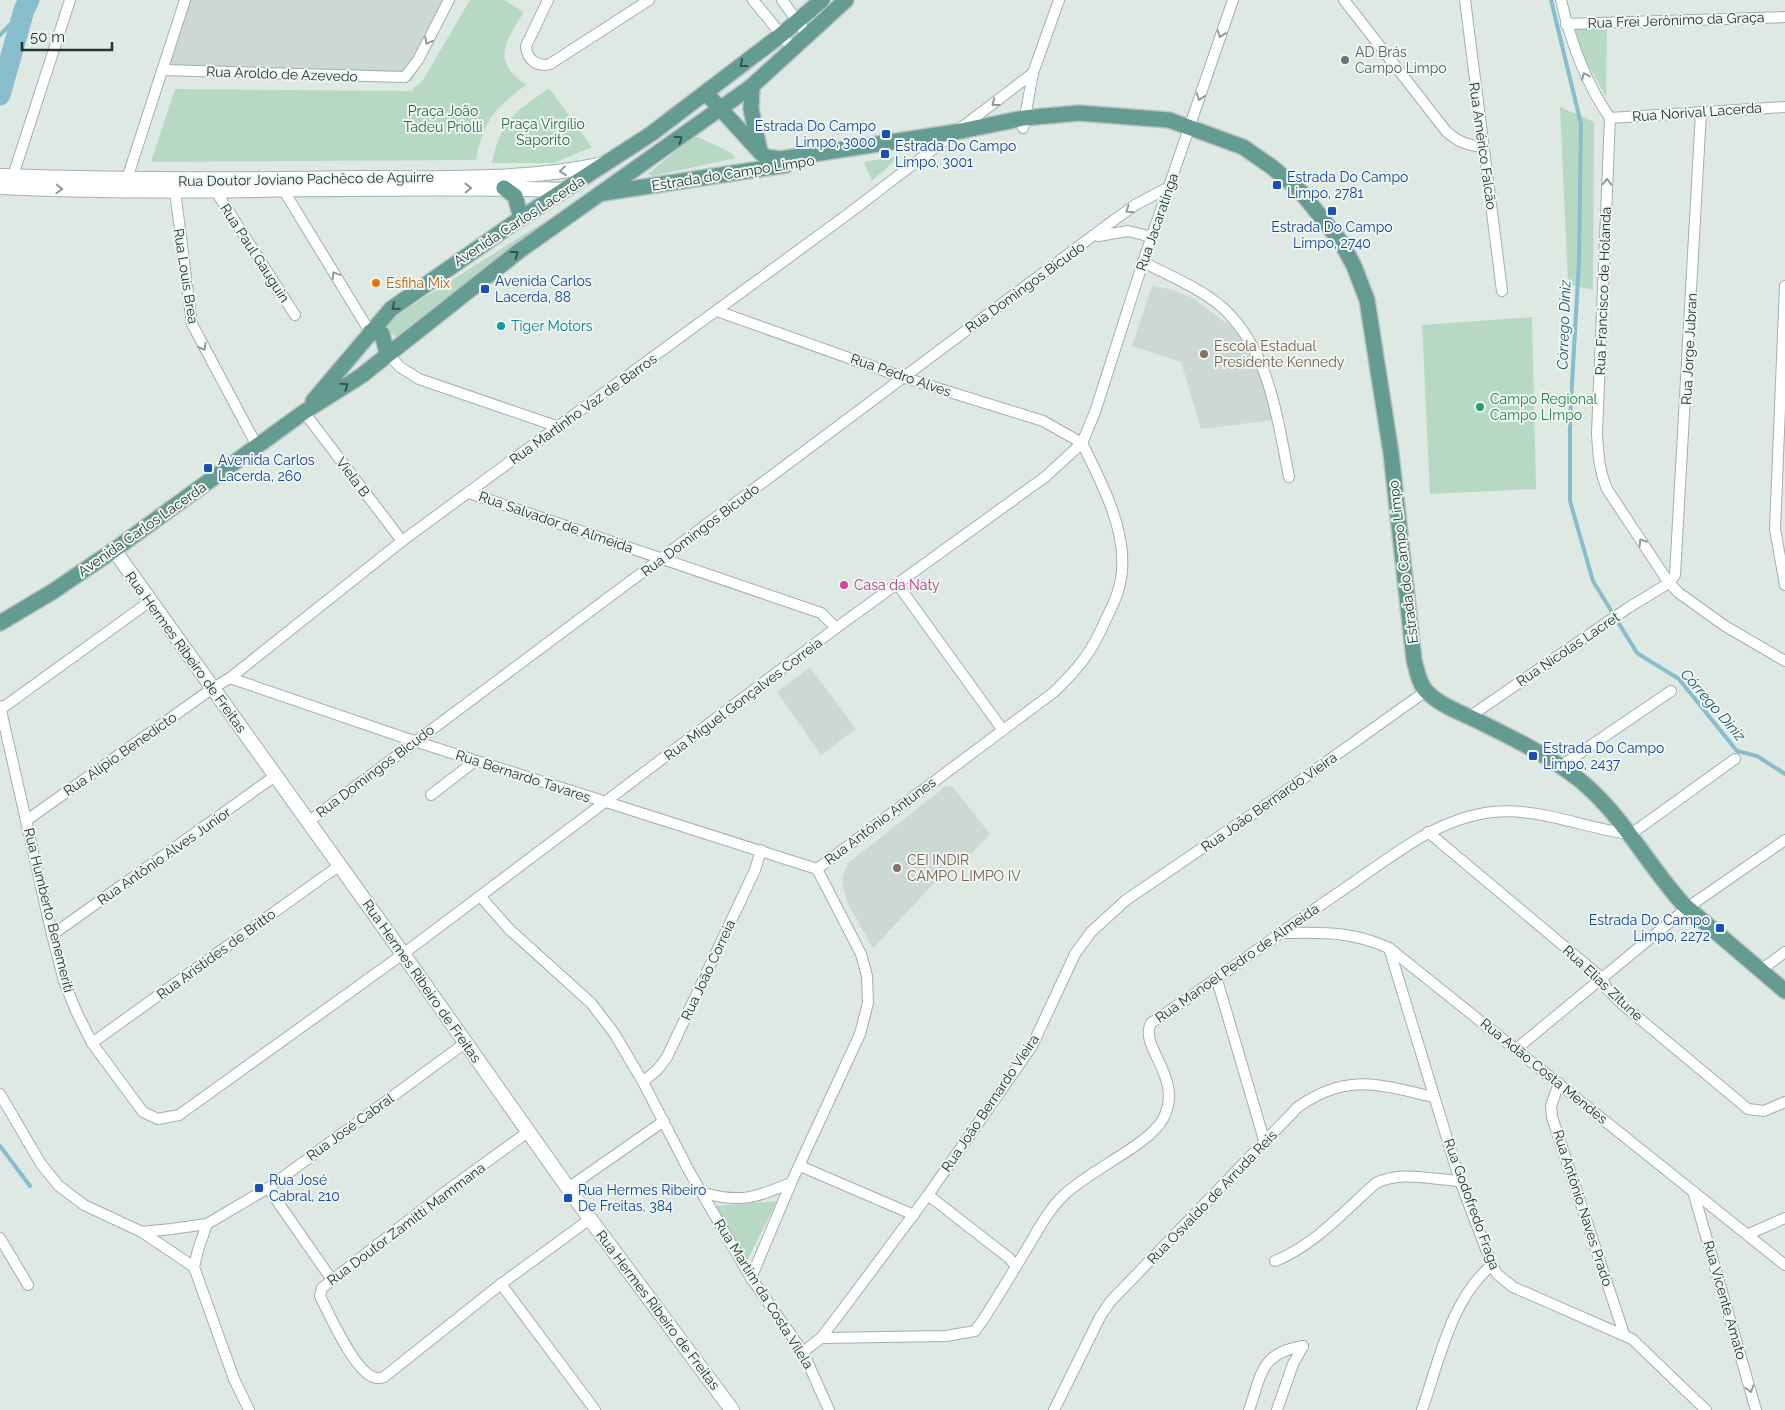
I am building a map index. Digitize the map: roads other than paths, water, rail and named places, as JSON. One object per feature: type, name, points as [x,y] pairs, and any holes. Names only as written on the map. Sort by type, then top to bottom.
[{"type":"main road","name":"Estrada do Campo Limpo","points":[[640,167],[752,86],[846,0]]},
{"type":"main road","points":[[611,162],[706,93],[781,35],[816,3]]},
{"type":"main road","points":[[752,86],[751,109],[760,152]]},
{"type":"main road","name":"Estrada do Campo Limpo","points":[[706,93],[766,157],[781,159],[951,137]]},
{"type":"main road","name":"Estrada do Campo Limpo","points":[[565,190],[599,193],[951,137],[1024,123],[1108,114],[1169,120],[1191,126],[1242,147],[1272,167],[1301,192],[1324,218],[1354,266],[1367,300],[1390,452],[1414,660],[1420,681],[1426,691]]},
{"type":"main road","points":[[651,134],[641,148],[640,167],[656,185]]},
{"type":"main road","name":"Avenida Carlos Lacerda","points":[[304,412],[391,309],[521,218],[611,162]]},
{"type":"main road","name":"Avenida Carlos Lacerda","points":[[0,623],[52,592],[114,550],[304,412],[360,376],[519,252],[599,193],[640,167]]},
{"type":"main road","points":[[504,188],[515,196],[521,218]]},
{"type":"main road","points":[[367,336],[364,347],[369,353],[385,355]]},
{"type":"main road","points":[[1426,691],[1444,705],[1545,755],[1590,789],[1631,834],[1670,890],[1687,908],[1785,991]]},
{"type":"street","points":[[6,182],[70,0]]},
{"type":"street","points":[[125,185],[185,0]]},
{"type":"street","name":"Rua Aroldo de Azevedo","points":[[162,70],[402,77],[410,74],[449,0]]},
{"type":"street","points":[[544,1],[526,46],[529,56],[537,65],[541,66],[550,64],[595,37],[649,0]]},
{"type":"street","points":[[753,0],[793,49]]},
{"type":"street","points":[[782,0],[808,36]]},
{"type":"street","points":[[1024,123],[1033,73],[1059,0]]},
{"type":"street","name":"Rua Jacaratinga","points":[[1082,443],[1096,412],[1143,262],[1233,0]]},
{"type":"street","points":[[1344,0],[1446,131],[1457,141],[1466,145],[1483,147]]},
{"type":"street","name":"Rua Américo Falcão","points":[[1464,0],[1502,291]]},
{"type":"street","points":[[1561,0],[1566,24],[1587,81],[1610,118]]},
{"type":"street","name":"Rua Frei Jerônimo da Graça","points":[[1566,24],[1785,17]]},
{"type":"street","name":"Rua Martinho Vaz de Barros","points":[[212,688],[230,678],[402,541],[717,311],[951,137],[1033,73]]},
{"type":"street","name":"Rua Norival Lacerda","points":[[1610,118],[1785,107]]},
{"type":"street","name":"Rua Jorge Jubran","points":[[1669,583],[1675,576],[1679,538],[1701,112]]},
{"type":"street","name":"Rua Francisco de Holanda","points":[[1610,118],[1597,433],[1598,462],[1607,489],[1669,583],[1690,603],[1785,661]]},
{"type":"street","name":"Rua Doutor Joviano Pachêco de Aguirre","points":[[174,185],[215,190],[280,185],[496,176],[560,171],[611,162]]},
{"type":"street","name":"Rua Doutor Joviano Pachêco de Aguirre","points":[[6,182],[565,190]]},
{"type":"street","name":"Rua Louis Brea","points":[[174,185],[192,324],[257,446]]},
{"type":"street","points":[[280,185],[367,336]]},
{"type":"street","name":"Rua Domingos Bicudo","points":[[308,822],[414,741],[1135,206],[1169,187]]},
{"type":"street","name":"Rua Paul Gauguin","points":[[215,190],[295,315]]},
{"type":"street","name":"Rua Domingos Bicudo","points":[[1092,238],[1128,231],[1152,237]]},
{"type":"street","points":[[1143,262],[1188,285],[1222,308],[1245,332],[1261,361],[1276,408],[1289,477]]},
{"type":"street","points":[[1785,286],[1775,529],[1785,585]]},
{"type":"street","name":"Rua Pedro Alves","points":[[717,311],[905,378],[1043,421],[1082,443]]},
{"type":"street","points":[[385,355],[419,379],[559,427]]},
{"type":"street","name":"Viela B","points":[[304,412],[402,541]]},
{"type":"street","name":"Rua Miguel Gonçalves Correia","points":[[403,954],[607,803],[836,628],[898,585],[1044,477],[1082,443]]},
{"type":"street","name":"Rua Antônio Antunes","points":[[751,1278],[791,1183],[860,1034],[868,1003],[868,976],[861,954],[817,869],[1054,692],[1078,670],[1095,644],[1117,595],[1122,565],[1117,527],[1111,503],[1082,443]]},
{"type":"street","name":"Rua Salvador de Almeida","points":[[469,493],[821,613],[836,628]]},
{"type":"street","name":"Rua Hermes Ribeiro de Freitas","points":[[114,550],[149,602],[340,865],[590,1219],[732,1410]]},
{"type":"street","name":"Rua Nicolas Lacret","points":[[1469,717],[1628,608],[1669,583]]},
{"type":"street","points":[[898,585],[1002,729]]},
{"type":"street","points":[[0,708],[149,602]]},
{"type":"street","name":"Rua Bernardo Tavares","points":[[230,678],[414,741],[817,869]]},
{"type":"street","name":"Rua Alípio Benedicto","points":[[26,820],[212,688]]},
{"type":"street","name":"Rua João Bernardo Vieira","points":[[803,1352],[820,1338],[914,1215],[1032,1046],[1075,954],[1105,918],[1126,900],[1273,800],[1426,691]]},
{"type":"street","points":[[1561,766],[1671,692]]},
{"type":"street","name":"Rua Humberto Benemeriti","points":[[0,708],[64,981],[92,1044],[143,1112],[151,1117],[167,1119],[178,1115],[205,1098],[403,954]]},
{"type":"street","points":[[1631,834],[1735,759]]},
{"type":"street","points":[[431,795],[475,760]]},
{"type":"street","name":"Rua Antônio Alves Junior","points":[[52,935],[275,776]]},
{"type":"street","name":"Rua Manoel Pedro de Almeida","points":[[820,1338],[946,1336],[975,1331],[984,1320],[1041,1226],[1063,1196],[1082,1180],[1145,1138],[1156,1129],[1163,1119],[1169,1100],[1170,1085],[1150,1041],[1149,1026],[1151,1023],[1217,980],[1279,933],[1428,832],[1470,816],[1495,812],[1529,814],[1611,832],[1631,834]]},
{"type":"street","name":"Rua Elias Zitune","points":[[1428,832],[1602,978],[1607,988],[1622,1004],[1748,1108],[1764,1111],[1785,1102]]},
{"type":"street","points":[[1516,1049],[1687,908],[1785,840]]},
{"type":"street","name":"Rua João Correia","points":[[643,1082],[658,1070],[667,1057],[755,870],[761,850]]},
{"type":"street","name":"Rua Aristides de Britto","points":[[92,1044],[340,865]]},
{"type":"street","name":"Rua Martim da Costa Vilela","points":[[480,896],[509,929],[591,1003],[614,1033],[751,1278],[803,1352],[829,1410]]},
{"type":"street","name":"Rua Adão Costa Mendes","points":[[1279,933],[1346,934],[1365,938],[1390,948],[1749,1234],[1785,1265]]},
{"type":"street","name":"Rua Godofredo Fraga","points":[[1390,948],[1460,1181],[1492,1265],[1503,1280],[1514,1287],[1624,1334],[1641,1345],[1706,1410]]},
{"type":"street","points":[[1761,970],[1785,952]]},
{"type":"street","points":[[1217,980],[1265,1143]]},
{"type":"street","name":"Rua José Cabral","points":[[142,1232],[207,1224],[268,1188],[465,1043]]},
{"type":"street","name":"Rua Antônio Naves Prado","points":[[1559,1082],[1551,1106],[1552,1117],[1624,1334]]},
{"type":"street","name":"Rua Osvaldo de Arruda Reis","points":[[1054,1410],[1100,1317],[1110,1302],[1298,1107],[1317,1094],[1335,1086],[1373,1084],[1434,1097]]},
{"type":"street","points":[[0,1094],[41,1164],[59,1186],[84,1205],[142,1232],[194,1267]]},
{"type":"street","points":[[568,1188],[664,1121]]},
{"type":"street","name":"Rua Doutor Zamitti Mammana","points":[[528,1132],[445,1192],[321,1290],[323,1302],[347,1348],[368,1374],[378,1378],[384,1377],[501,1284],[590,1219]]},
{"type":"street","points":[[800,1166],[914,1215]]},
{"type":"street","points":[[1275,1261],[1293,1254],[1309,1244],[1376,1183],[1383,1179],[1405,1176],[1460,1181]]},
{"type":"street","points":[[703,1193],[743,1200],[759,1197],[791,1183]]},
{"type":"street","points":[[268,1188],[332,1280]]},
{"type":"street","name":"Rua Vicente Amato","points":[[1694,1191],[1756,1410]]},
{"type":"street","points":[[928,1195],[1009,1258],[1016,1266]]},
{"type":"street","points":[[1749,1234],[1785,1218]]},
{"type":"street","points":[[207,1224],[194,1267],[234,1379],[249,1410]]},
{"type":"street","points":[[0,1238],[28,1285]]},
{"type":"street","points":[[1422,1410],[1458,1308],[1483,1272],[1492,1265]]},
{"type":"street","points":[[501,1284],[595,1410]]},
{"type":"street","points":[[1249,1410],[1263,1370],[1270,1359],[1282,1351],[1303,1346],[1293,1364],[1277,1410]]},
{"type":"waterway","points":[[0,95],[24,10],[29,0]]},
{"type":"waterway","name":"Córrego Diniz","points":[[1551,0],[1581,124],[1579,261],[1570,419],[1570,501],[1593,581],[1637,653],[1679,679],[1737,751],[1757,756],[1785,774]]},
{"type":"waterway","points":[[0,35],[24,10]]},
{"type":"waterway","points":[[0,1146],[30,1186]]},
{"type":"place","name":"AD Brás Campo Limpo","points":[[1345,60]]},
{"type":"place","name":"Estrada Do Campo Limpo, 3000","points":[[886,134]]},
{"type":"place","name":"Estrada Do Campo Limpo, 3001","points":[[885,154]]},
{"type":"place","name":"Estrada Do Campo Limpo, 2781","points":[[1277,185]]},
{"type":"place","name":"Estrada Do Campo Limpo, 2740","points":[[1332,211]]},
{"type":"place","name":"Esfiha Mix","points":[[376,283]]},
{"type":"place","name":"Avenida Carlos Lacerda, 88","points":[[485,289]]},
{"type":"place","name":"Tiger Motors","points":[[501,326]]},
{"type":"place","name":"Escola Estadual Presidente Kennedy","points":[[1204,354]]},
{"type":"place","name":"Campo Regional Campo LImpo","points":[[1480,407]]},
{"type":"place","name":"Avenida Carlos Lacerda, 260","points":[[208,468]]},
{"type":"place","name":"Casa da Naty","points":[[844,585]]},
{"type":"place","name":"Estrada Do Campo Limpo, 2437","points":[[1533,756]]},
{"type":"place","name":"CEI INDIR CAMPO LIMPO IV","points":[[897,868]]},
{"type":"place","name":"Estrada Do Campo Limpo, 2272","points":[[1720,928]]},
{"type":"place","name":"Rua José Cabral, 210","points":[[259,1188]]},
{"type":"place","name":"Rua Hermes Ribeiro De Freitas, 384","points":[[568,1198]]},
{"type":"park label","name":"Praça João Tadeu Priolli","points":[[443,120]]},
{"type":"park label","name":"Praça Virgílio Saporito","points":[[543,132]]}]
